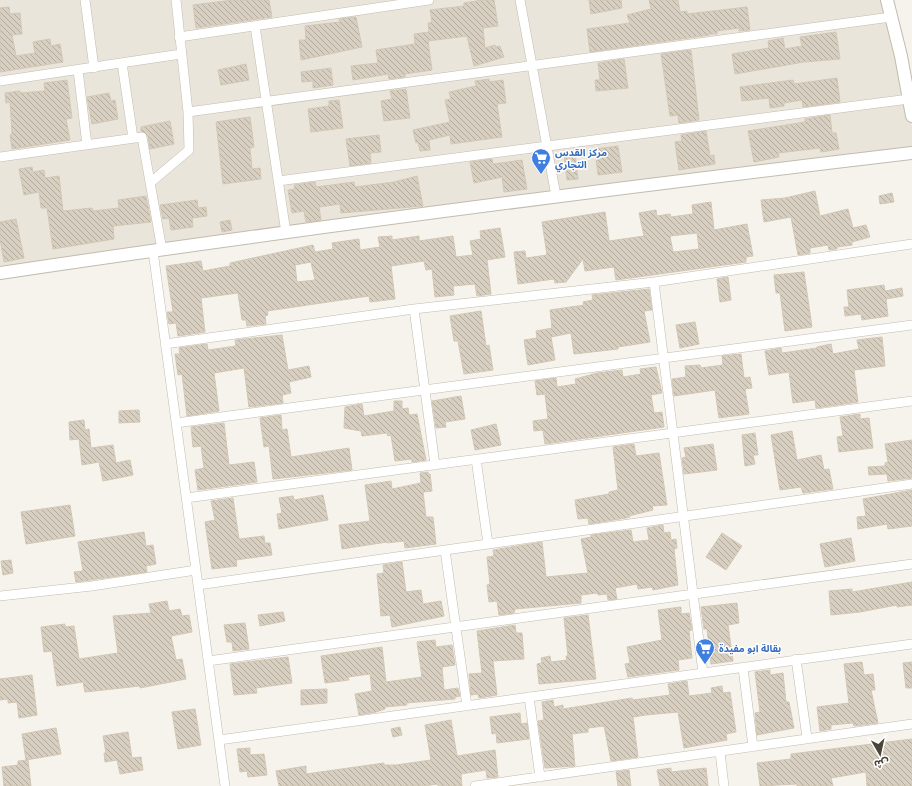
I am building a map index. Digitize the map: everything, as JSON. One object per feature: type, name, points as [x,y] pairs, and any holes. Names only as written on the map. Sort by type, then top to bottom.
[{"type":"street","points":[[85,0],[94,68]]},
{"type":"street","points":[[150,183],[189,150],[188,112],[176,0]]},
{"type":"street","points":[[180,37],[429,0]]},
{"type":"street","points":[[520,0],[556,196]]},
{"type":"street","points":[[887,0],[912,116]]},
{"type":"street","points":[[188,112],[891,18]]},
{"type":"street","points":[[255,26],[286,233]]},
{"type":"street","points":[[0,81],[181,54]]},
{"type":"street","points":[[122,63],[133,138]]},
{"type":"street","points":[[78,70],[87,145]]},
{"type":"street","points":[[278,180],[909,99]]},
{"type":"street","points":[[0,157],[142,136],[150,183],[158,251],[165,344],[225,786]]},
{"type":"street","points":[[0,273],[556,196],[912,153]]},
{"type":"street","points":[[165,344],[414,309],[654,282],[912,244]]},
{"type":"street","points":[[654,282],[703,673]]},
{"type":"street","points":[[414,309],[435,465]]},
{"type":"street","points":[[176,423],[912,325]]},
{"type":"street","points":[[186,498],[912,401]]},
{"type":"street","points":[[476,459],[488,544]]},
{"type":"street","points":[[198,585],[912,484]]},
{"type":"street","points":[[445,550],[467,706]]},
{"type":"street","points":[[208,661],[912,564]]},
{"type":"street","points":[[0,596],[92,586],[196,570]]},
{"type":"street","points":[[219,740],[912,644]]},
{"type":"street","points":[[796,659],[807,738]]},
{"type":"street","points":[[743,668],[753,747]]},
{"type":"street","points":[[529,697],[540,777]]},
{"type":"street","points":[[475,786],[912,724]]},
{"type":"street","points":[[720,752],[724,786]]},
{"type":"shaded area","points":[[0,0],[891,0],[912,126],[912,147],[0,270]]},
{"type":"building","points":[[233,0],[269,0],[272,17],[196,28],[193,5]]},
{"type":"building","points":[[494,0],[498,26],[483,28],[485,48],[495,45],[496,47],[500,46],[504,57],[474,66],[467,36],[428,41],[432,70],[405,74],[405,77],[389,79],[388,74],[353,80],[351,66],[378,63],[376,50],[415,44],[414,34],[429,32],[428,23],[432,22],[430,10],[464,6],[464,3]]},
{"type":"building","points":[[589,0],[621,0],[622,8],[591,14]]},
{"type":"building","points":[[649,0],[678,0],[680,12],[687,11],[687,14],[747,7],[750,30],[739,31],[739,28],[717,31],[717,34],[590,52],[587,29],[630,23],[627,15],[651,9]]},
{"type":"building","points":[[9,7],[10,14],[20,13],[22,34],[12,35],[16,56],[35,53],[33,42],[50,39],[51,46],[60,44],[63,62],[0,72],[0,8]]},
{"type":"building","points":[[356,17],[362,47],[301,60],[299,40],[306,40],[305,26],[340,22],[339,19]]},
{"type":"building","points":[[836,32],[840,59],[804,62],[735,74],[732,54],[769,48],[768,41],[783,38],[785,49],[802,46],[800,37]]},
{"type":"building","points":[[691,50],[699,120],[679,123],[678,115],[670,116],[661,54]]},
{"type":"building","points":[[624,59],[628,88],[596,91],[595,80],[600,80],[598,63]]},
{"type":"building","points":[[246,64],[249,80],[221,85],[218,70]]},
{"type":"building","points":[[331,68],[333,85],[313,88],[313,81],[302,82],[301,72]]},
{"type":"building","points":[[837,78],[840,102],[803,107],[802,100],[784,103],[784,106],[770,108],[769,98],[742,101],[740,87],[793,80],[794,84]]},
{"type":"building","points":[[489,79],[489,82],[503,80],[506,103],[497,104],[502,137],[451,144],[450,135],[429,140],[430,150],[420,151],[418,142],[416,143],[413,130],[450,122],[445,100],[451,99],[449,92],[476,86],[475,81]]},
{"type":"building","points":[[67,80],[72,118],[66,119],[70,140],[12,149],[10,135],[12,134],[10,102],[6,103],[5,93],[20,91],[20,93],[45,91],[44,83]]},
{"type":"building","points":[[406,89],[410,118],[384,121],[381,101],[392,99],[390,91]]},
{"type":"building","points":[[109,93],[111,101],[115,100],[118,119],[92,124],[87,97]]},
{"type":"building","points":[[339,100],[343,128],[311,132],[308,109],[329,106],[329,101]]},
{"type":"building","points":[[830,115],[832,133],[836,133],[839,149],[821,152],[820,148],[778,153],[779,157],[754,162],[748,131],[805,122],[805,119]]},
{"type":"building","points":[[250,117],[254,147],[250,148],[252,169],[260,168],[261,179],[223,184],[216,122]]},
{"type":"building","points":[[170,121],[174,144],[150,149],[148,136],[141,131],[141,127]]},
{"type":"building","points":[[706,131],[710,156],[714,155],[715,164],[679,170],[675,142],[682,141],[681,135]]},
{"type":"building","points":[[379,135],[381,152],[370,153],[371,163],[350,166],[346,139]]},
{"type":"building","points":[[618,146],[622,172],[598,175],[595,149]]},
{"type":"building","points":[[575,153],[578,179],[567,180],[564,154]]},
{"type":"building","points":[[492,159],[493,164],[522,160],[527,189],[504,192],[502,177],[474,183],[470,162]]},
{"type":"building","points":[[32,167],[33,172],[44,170],[45,178],[59,176],[63,211],[92,208],[93,211],[119,208],[118,200],[146,196],[151,222],[113,226],[114,239],[53,249],[47,208],[41,208],[39,192],[24,195],[19,169]]},
{"type":"building","points":[[417,176],[423,206],[341,213],[340,204],[319,207],[321,220],[306,222],[304,211],[292,213],[288,190],[295,189],[294,185],[315,182],[316,187],[354,182],[355,187],[394,182]]},
{"type":"building","points":[[815,191],[820,216],[848,209],[853,228],[866,225],[870,237],[852,242],[852,245],[837,247],[837,249],[829,250],[828,245],[810,248],[810,253],[798,255],[791,217],[764,222],[761,200],[785,198]]},
{"type":"building","points":[[892,193],[894,202],[880,204],[879,196]]},
{"type":"building","points":[[197,200],[198,208],[206,207],[207,216],[192,218],[193,227],[171,230],[169,218],[163,219],[160,205]]},
{"type":"building","points":[[711,202],[714,230],[747,224],[753,256],[746,257],[746,262],[616,280],[614,267],[585,271],[583,259],[566,282],[555,283],[554,279],[518,284],[514,252],[525,251],[526,258],[547,255],[542,222],[605,212],[609,241],[644,236],[639,213],[656,210],[657,216],[670,214],[671,217],[693,214],[692,205]],"holes":[[[697,233],[699,249],[673,252],[670,236]]]},
{"type":"building","points":[[16,219],[24,258],[4,262],[0,239],[0,222]]},
{"type":"building","points":[[230,220],[232,230],[222,232],[220,222]]},
{"type":"building","points":[[500,228],[505,257],[487,260],[491,294],[477,296],[475,284],[453,286],[454,295],[435,297],[432,269],[426,270],[424,261],[391,266],[395,299],[370,302],[369,296],[267,311],[268,315],[265,316],[266,324],[247,326],[246,320],[242,320],[238,293],[201,298],[205,332],[178,336],[176,323],[169,324],[167,312],[173,312],[166,266],[201,261],[203,271],[230,266],[230,263],[313,245],[315,252],[333,249],[332,243],[359,239],[360,250],[380,247],[378,237],[392,236],[392,240],[419,236],[419,241],[453,236],[456,257],[473,255],[470,241],[481,239],[480,231]],"holes":[[[311,262],[315,280],[297,282],[295,265]]]},
{"type":"building","points":[[804,272],[812,327],[785,331],[780,293],[776,293],[774,275]]},
{"type":"building","points":[[728,277],[731,300],[720,302],[717,279]]},
{"type":"building","points":[[884,285],[885,291],[902,288],[903,296],[886,299],[888,316],[862,320],[861,314],[845,316],[844,307],[849,307],[847,290]]},
{"type":"building","points":[[649,289],[652,310],[644,311],[650,342],[618,347],[618,349],[574,354],[571,333],[551,337],[555,360],[528,365],[524,340],[537,338],[536,331],[552,328],[550,310],[584,305],[583,302],[593,300],[592,295]]},
{"type":"building","points":[[481,311],[486,346],[489,345],[493,370],[464,374],[458,341],[454,341],[450,316]]},
{"type":"building","points":[[695,322],[699,344],[680,348],[676,325]]},
{"type":"building","points":[[282,335],[288,370],[309,366],[311,377],[289,382],[291,393],[282,395],[283,403],[249,407],[244,368],[214,373],[219,411],[187,416],[182,374],[178,375],[175,354],[180,354],[179,348],[207,344],[208,350],[236,346],[235,340]]},
{"type":"building","points":[[882,337],[885,366],[854,370],[858,402],[816,408],[815,400],[793,403],[789,372],[769,375],[765,351],[781,348],[782,353],[817,348],[831,344],[833,354],[859,349],[857,340]]},
{"type":"building","points":[[741,354],[744,378],[750,377],[752,388],[745,389],[749,414],[719,418],[715,390],[674,396],[672,379],[686,377],[685,366],[700,365],[701,368],[723,365],[722,356]]},
{"type":"building","points":[[656,367],[662,393],[651,395],[654,413],[662,412],[664,427],[545,444],[543,430],[534,431],[533,421],[548,419],[545,394],[537,395],[535,381],[556,378],[557,387],[576,384],[575,379],[597,373],[622,370],[623,377],[641,374],[640,369]]},
{"type":"building","points":[[461,396],[465,419],[445,422],[446,427],[436,428],[432,401]]},
{"type":"building","points":[[394,401],[402,401],[402,409],[408,408],[409,415],[417,414],[426,460],[412,462],[412,459],[395,461],[391,435],[388,436],[387,433],[362,436],[361,431],[344,428],[345,407],[362,404],[364,416],[394,411]]},
{"type":"building","points":[[139,410],[140,422],[119,423],[119,411]]},
{"type":"building","points":[[860,414],[860,419],[869,418],[873,448],[839,452],[837,437],[843,436],[840,417]]},
{"type":"building","points":[[281,415],[282,430],[287,429],[291,457],[349,448],[352,470],[273,479],[269,446],[264,447],[260,418]]},
{"type":"building","points":[[84,420],[85,430],[89,429],[91,448],[113,445],[116,463],[130,460],[133,475],[103,481],[99,462],[82,465],[79,439],[70,440],[69,422]]},
{"type":"building","points":[[224,423],[229,465],[254,462],[257,482],[198,490],[195,470],[204,468],[201,446],[193,447],[191,427]]},
{"type":"building","points":[[496,424],[501,445],[475,450],[471,430]]},
{"type":"building","points":[[792,431],[797,460],[821,455],[824,470],[829,469],[833,489],[803,493],[801,487],[780,490],[771,435]]},
{"type":"building","points":[[755,433],[758,455],[753,455],[755,464],[745,466],[742,435]]},
{"type":"building","points":[[912,440],[912,478],[888,481],[887,474],[869,475],[868,467],[885,466],[885,463],[888,462],[885,444]]},
{"type":"building","points":[[634,444],[636,456],[659,453],[667,505],[652,506],[653,510],[626,518],[589,524],[588,518],[578,519],[575,500],[609,494],[609,492],[618,490],[613,447]]},
{"type":"building","points":[[713,444],[717,470],[684,474],[682,458],[686,457],[684,448]]},
{"type":"building","points":[[428,472],[428,474],[430,474],[432,491],[423,492],[426,517],[433,517],[436,544],[405,548],[404,541],[342,549],[339,525],[370,521],[365,485],[391,481],[392,489],[421,483],[420,473]]},
{"type":"building","points":[[912,490],[912,526],[888,529],[887,524],[858,529],[857,517],[866,516],[863,499]]},
{"type":"building","points":[[323,495],[328,520],[279,529],[277,514],[282,513],[279,498],[293,496],[294,500]]},
{"type":"building","points":[[233,498],[239,539],[264,536],[265,543],[270,543],[272,555],[236,560],[237,566],[212,569],[205,522],[215,520],[211,501]]},
{"type":"building","points":[[70,505],[75,536],[26,544],[21,512]]},
{"type":"building","points":[[663,525],[664,533],[670,532],[671,540],[676,539],[677,548],[674,549],[678,585],[653,590],[652,587],[638,589],[637,584],[615,588],[617,599],[608,600],[607,594],[598,595],[597,593],[581,595],[581,603],[515,609],[514,613],[499,615],[497,601],[489,602],[487,585],[490,584],[487,557],[494,556],[493,550],[542,542],[546,577],[588,573],[581,539],[591,537],[591,535],[631,530],[633,542],[649,540],[647,528]]},
{"type":"building","points":[[144,532],[146,546],[153,545],[156,564],[146,566],[147,572],[76,582],[74,572],[83,571],[78,542]]},
{"type":"building","points":[[722,533],[742,546],[726,570],[706,557]]},
{"type":"building","points":[[851,538],[855,561],[825,567],[820,544]]},
{"type":"building","points":[[11,560],[13,573],[3,575],[1,561]]},
{"type":"building","points":[[402,562],[406,592],[421,590],[423,604],[441,601],[444,616],[392,627],[390,615],[381,616],[377,574],[384,573],[383,565]]},
{"type":"building","points":[[912,582],[912,605],[897,607],[897,605],[860,612],[831,615],[829,591],[852,589],[852,592]]},
{"type":"building","points":[[167,601],[169,611],[180,609],[182,616],[189,615],[192,632],[171,636],[176,660],[182,659],[186,679],[140,688],[140,686],[85,692],[83,682],[57,686],[52,651],[44,652],[41,627],[65,624],[65,627],[74,626],[79,659],[118,653],[113,616],[151,613],[149,604]]},
{"type":"building","points":[[737,603],[739,623],[728,625],[733,661],[711,664],[707,629],[704,629],[701,607]]},
{"type":"building","points":[[681,607],[681,614],[689,613],[692,630],[689,631],[692,658],[678,660],[679,670],[628,677],[625,664],[630,663],[627,647],[662,640],[658,610]]},
{"type":"building","points":[[283,612],[285,621],[260,626],[258,615]]},
{"type":"building","points":[[588,615],[596,679],[539,684],[537,664],[542,663],[541,658],[550,656],[551,662],[567,660],[566,656],[568,656],[564,618]]},
{"type":"building","points":[[245,623],[249,649],[233,651],[232,642],[227,642],[224,625]]},
{"type":"building","points":[[515,625],[516,633],[522,633],[524,659],[493,661],[497,695],[479,698],[478,694],[471,695],[469,674],[482,673],[477,631]]},
{"type":"building","points":[[435,640],[436,647],[452,645],[455,665],[442,667],[444,690],[458,688],[460,696],[455,697],[455,699],[406,703],[407,705],[385,707],[385,709],[376,712],[359,715],[355,694],[372,691],[370,674],[348,677],[349,680],[325,683],[321,656],[382,647],[386,682],[422,677],[417,642]]},
{"type":"building","points":[[288,657],[292,683],[256,688],[257,693],[234,695],[230,664]]},
{"type":"building","points":[[862,662],[864,675],[873,674],[875,690],[871,690],[878,723],[854,726],[853,723],[831,725],[831,729],[820,731],[817,707],[849,703],[844,664]]},
{"type":"building","points":[[912,662],[912,688],[906,688],[903,663]]},
{"type":"building","points":[[770,670],[770,675],[783,673],[786,702],[789,702],[794,728],[757,735],[755,713],[760,712],[755,672]]},
{"type":"building","points":[[32,675],[37,715],[19,718],[17,702],[8,703],[8,699],[0,700],[0,679]]},
{"type":"building","points":[[687,681],[689,696],[712,693],[711,688],[722,686],[723,693],[730,692],[736,732],[726,734],[727,740],[684,748],[678,712],[633,717],[638,757],[611,761],[604,726],[588,728],[588,732],[572,734],[575,766],[545,768],[538,721],[544,720],[542,702],[553,700],[554,707],[563,705],[563,709],[632,698],[633,700],[670,695],[668,684]]},
{"type":"building","points":[[327,689],[327,703],[301,705],[301,690]]},
{"type":"building","points":[[195,709],[201,745],[178,749],[172,712]]},
{"type":"building","points":[[520,713],[521,724],[527,723],[529,739],[497,743],[496,733],[492,734],[490,717]]},
{"type":"building","points":[[451,720],[457,756],[495,750],[498,777],[487,778],[486,770],[461,774],[462,786],[438,786],[438,784],[423,786],[279,786],[276,771],[306,766],[306,774],[384,763],[384,765],[396,765],[431,760],[425,725]]},
{"type":"building","points":[[400,727],[402,735],[393,737],[391,729]]},
{"type":"building","points":[[56,728],[61,754],[26,760],[22,734]]},
{"type":"building","points":[[128,732],[132,758],[141,757],[143,770],[120,774],[117,760],[105,762],[104,753],[106,753],[103,736]]},
{"type":"building","points":[[912,739],[912,786],[867,786],[866,772],[831,778],[833,786],[797,786],[797,784],[760,786],[757,763],[791,759],[791,754]]},
{"type":"building","points":[[250,748],[250,755],[264,754],[267,775],[248,777],[247,771],[240,772],[237,749]]},
{"type":"building","points":[[28,760],[31,786],[4,786],[2,767],[18,765],[18,761]]},
{"type":"building","points":[[671,768],[671,772],[706,768],[708,786],[660,786],[657,770]]},
{"type":"building","points":[[629,770],[631,786],[618,786],[616,772]]},
{"type":"place","name":"مركز القدس التجاري","points":[[541,175]]},
{"type":"place","name":"بقالة ابو مفيدة","points":[[705,665]]}]
